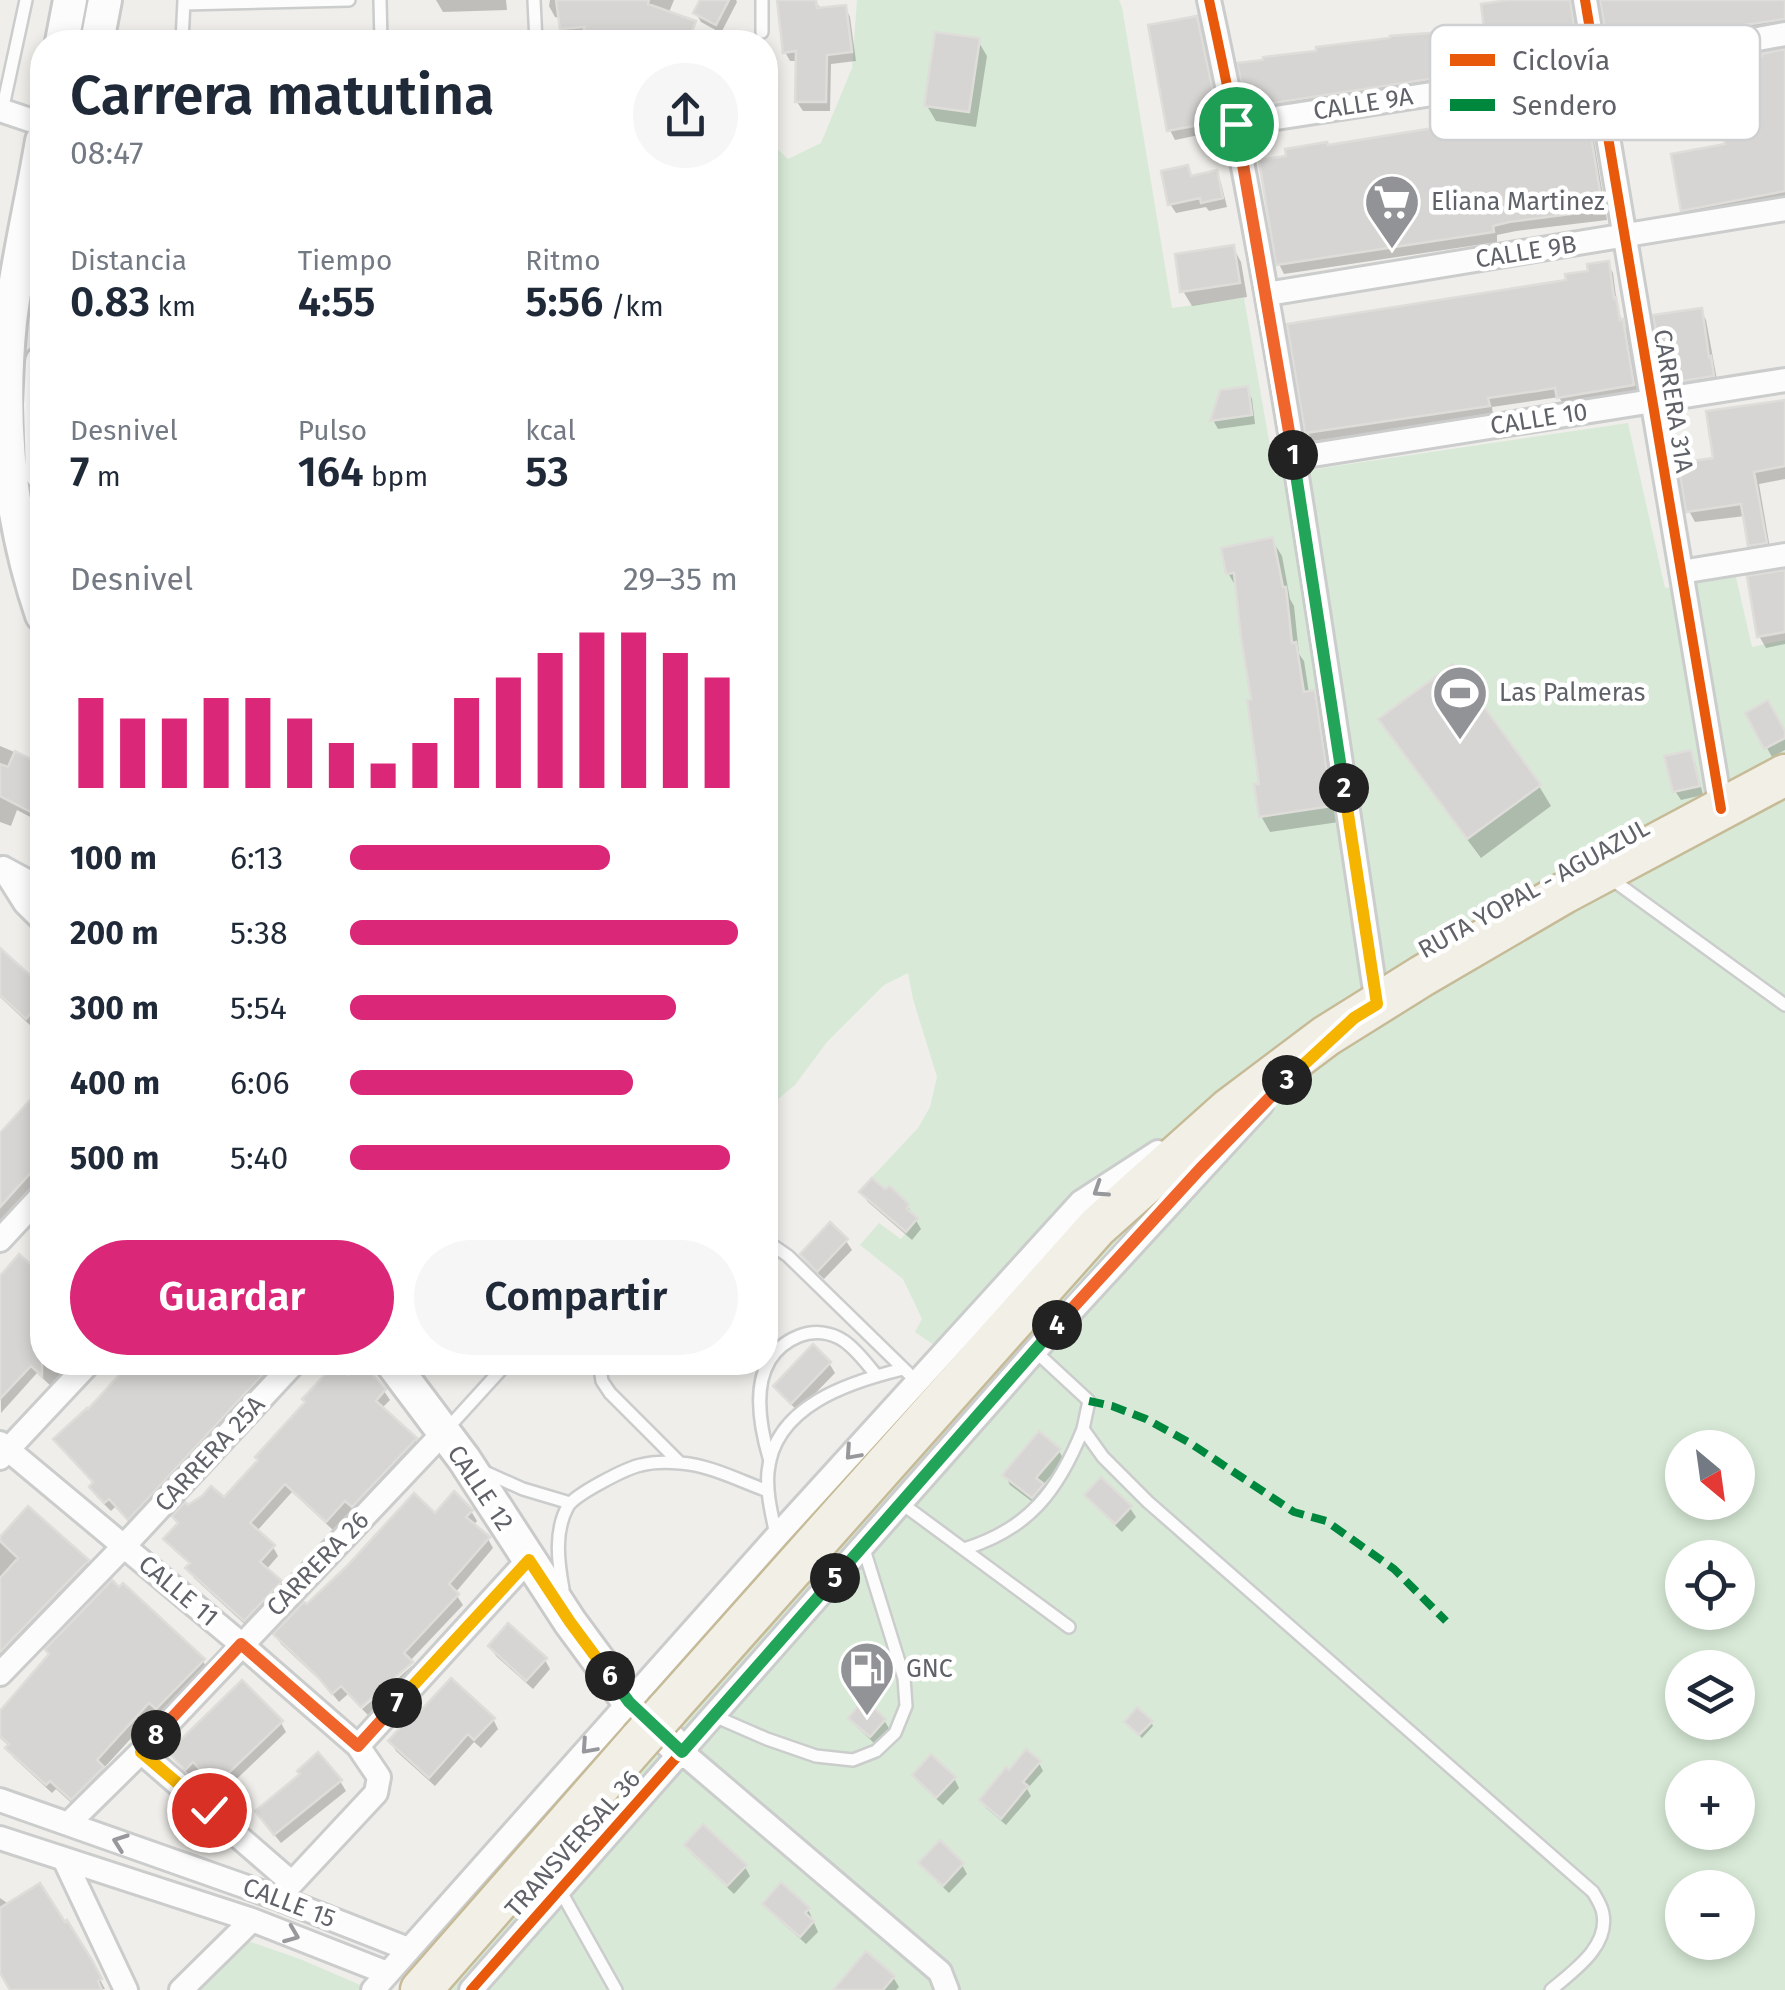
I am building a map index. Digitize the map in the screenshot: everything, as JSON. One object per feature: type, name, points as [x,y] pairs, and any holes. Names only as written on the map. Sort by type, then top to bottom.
[{"type":"highway","points":[[394,1984],[1097,1227],[1228,1109],[1276,1081],[1326,1036],[1366,1011]]},
{"type":"main road","points":[[64,30],[70,0]]},
{"type":"main road","points":[[99,30],[105,0]]},
{"type":"main road","points":[[30,210],[10,322],[4,453],[30,579]]},
{"type":"main road","name":"CALLE 12","points":[[401,1375],[464,1460],[570,1622],[645,1718],[682,1752]]},
{"type":"street","points":[[1209,0],[1236,124],[1294,458],[1366,1011]]},
{"type":"street","name":"CARRERA 31A","points":[[1585,0],[1589,25]]},
{"type":"street","name":"CALLE 9A","points":[[1760,38],[1785,34]]},
{"type":"street","name":"CALLE 9A","points":[[1236,124],[1430,94]]},
{"type":"street","points":[[1,114],[30,121]]},
{"type":"street","name":"CARRERA 31A","points":[[1608,140],[1721,809]]},
{"type":"street","name":"CALLE 9B","points":[[1267,294],[1785,209]]},
{"type":"street","name":"CALLE 10","points":[[1294,458],[1785,380]]},
{"type":"street","points":[[1681,572],[1785,555]]},
{"type":"street","points":[[1,867],[30,883]]},
{"type":"street","points":[[1,867],[30,909]]},
{"type":"street","points":[[394,1984],[408,1948],[645,1718],[776,1537],[911,1375],[1081,1202],[1276,1081]]},
{"type":"street","points":[[0,1240],[30,1208]]},
{"type":"street","points":[[3,1450],[77,1375]]},
{"type":"street","name":"CARRERA 25A","points":[[0,1674],[283,1375]]},
{"type":"street","name":"CARRERA 26","points":[[68,1824],[443,1433]]},
{"type":"street","name":"CALLE 11","points":[[3,1450],[241,1644],[358,1746],[379,1777],[376,1793],[285,1890]]},
{"type":"street","points":[[863,1546],[682,1752],[940,1972],[947,1990]]},
{"type":"street","points":[[358,1746],[529,1560]]},
{"type":"street","points":[[141,1752],[285,1890]]},
{"type":"street","name":"CALLE 15","points":[[0,1800],[285,1890],[408,1948]]},
{"type":"street","points":[[6,1840],[29,1810]]},
{"type":"street","name":"CALLE 15","points":[[6,1840],[252,1920],[394,1984]]},
{"type":"street","points":[[65,1861],[126,1990]]},
{"type":"street","points":[[181,1990],[252,1920]]},
{"type":"lane","points":[[1,114],[26,0]]},
{"type":"lane","points":[[183,30],[184,2],[349,0]]},
{"type":"lane","points":[[380,0],[381,30]]},
{"type":"lane","points":[[534,0],[535,30]]},
{"type":"lane","points":[[762,0],[762,30]]},
{"type":"lane","name":"RUTA YOPAL - AGUAZUL","points":[[1366,1011],[1602,872],[1785,775]]},
{"type":"lane","points":[[1602,872],[1785,1005]]},
{"type":"lane","points":[[471,1990],[1276,1081]]},
{"type":"lane","points":[[778,1249],[911,1375]]},
{"type":"lane","points":[[778,1349],[804,1334],[828,1333],[846,1342],[877,1376]]},
{"type":"lane","points":[[964,1549],[990,1541],[1042,1504],[1070,1461],[1083,1429],[1089,1401],[1034,1350]]},
{"type":"lane","points":[[443,1433],[496,1375]]},
{"type":"lane","points":[[601,1375],[610,1394],[680,1463]]},
{"type":"lane","points":[[763,1375],[758,1403],[770,1461]]},
{"type":"lane","points":[[776,1537],[768,1491],[770,1461],[780,1438],[796,1418],[823,1396],[877,1376],[911,1375]]},
{"type":"lane","points":[[1083,1429],[1103,1457],[1148,1502],[1593,1892],[1603,1912],[1603,1932],[1594,1950],[1551,1990]]},
{"type":"lane","points":[[464,1460],[509,1484],[570,1503]]},
{"type":"lane","points":[[570,1622],[558,1548],[570,1503],[640,1465],[680,1463],[713,1470],[768,1491]]},
{"type":"lane","points":[[902,1503],[1069,1627]]},
{"type":"lane","points":[[714,1716],[816,1756],[853,1760],[876,1751],[895,1733],[906,1706],[904,1678],[863,1546]]},
{"type":"lane","points":[[560,1890],[616,1990]]},
{"type":"green space","points":[[857,0],[1119,0],[1172,308],[1244,298],[1275,475],[1628,423],[1665,588],[1736,577],[1752,647],[1785,640],[1785,1990],[419,1990],[967,1368],[915,1332],[922,1319],[903,1279],[860,1245],[879,1223],[901,1239],[918,1218],[890,1186],[885,1189],[871,1178],[918,1128],[930,1107],[937,1077],[908,973],[884,985],[778,1099],[778,149],[788,159],[821,143],[852,68]]},
{"type":"green space","points":[[245,1940],[300,1959],[372,1990],[193,1990]]},
{"type":"building","points":[[556,0],[649,0],[648,4],[696,21],[693,30],[560,29]]},
{"type":"building","points":[[700,0],[729,0],[716,25],[693,13]]},
{"type":"building","points":[[777,0],[816,0],[817,8],[846,5],[852,52],[827,55],[826,102],[795,102],[796,51],[783,53]]},
{"type":"building","points":[[1570,0],[1574,25],[1484,25],[1481,4]]},
{"type":"building","points":[[1600,0],[1785,0],[1785,19],[1744,25],[1604,25]]},
{"type":"building","points":[[1197,16],[1218,115],[1214,116],[1215,122],[1167,131],[1148,25]]},
{"type":"building","points":[[935,32],[980,38],[969,112],[924,106]]},
{"type":"building","points":[[1430,33],[1430,79],[1247,107],[1237,63],[1390,36]]},
{"type":"building","points":[[1785,49],[1785,191],[1681,211],[1671,154],[1725,144],[1724,140],[1760,140],[1762,54]]},
{"type":"building","points":[[1430,129],[1430,140],[1592,140],[1603,210],[1509,222],[1493,226],[1494,232],[1276,265],[1259,160],[1286,156],[1285,149],[1327,142],[1328,145]]},
{"type":"building","points":[[1188,165],[1191,176],[1217,170],[1223,198],[1168,205],[1161,171]]},
{"type":"building","points":[[1234,245],[1240,283],[1180,292],[1175,254]]},
{"type":"building","points":[[1609,261],[1634,385],[1557,398],[1555,388],[1488,398],[1490,406],[1305,433],[1287,324],[1566,280],[1565,274],[1588,271],[1587,264]]},
{"type":"building","points":[[1702,308],[1714,376],[1665,384],[1653,315]]},
{"type":"building","points":[[1248,386],[1252,415],[1210,421],[1220,390]]},
{"type":"building","points":[[1785,400],[1785,466],[1754,472],[1767,543],[1748,546],[1741,504],[1686,512],[1678,463],[1713,458],[1706,411]]},
{"type":"building","points":[[1273,537],[1304,692],[1315,690],[1332,806],[1259,817],[1254,784],[1259,784],[1247,700],[1251,699],[1234,573],[1226,574],[1221,548]]},
{"type":"building","points":[[1785,570],[1785,632],[1757,637],[1747,576]]},
{"type":"building","points":[[1453,664],[1541,785],[1467,839],[1378,719]]},
{"type":"building","points":[[1768,700],[1785,738],[1764,749],[1745,713]]},
{"type":"building","points":[[1691,750],[1700,786],[1673,792],[1664,756]]},
{"type":"building","points":[[15,751],[30,759],[30,811],[0,796],[0,764],[8,767]]},
{"type":"building","points":[[0,948],[30,975],[30,1014],[26,1019],[0,995]]},
{"type":"building","points":[[30,1100],[30,1173],[0,1207],[0,1133]]},
{"type":"building","points":[[872,1178],[885,1189],[890,1186],[918,1218],[906,1232],[859,1192]]},
{"type":"building","points":[[830,1222],[848,1239],[817,1272],[800,1254]]},
{"type":"building","points":[[19,1254],[30,1264],[30,1367],[0,1399],[0,1276]]},
{"type":"building","points":[[813,1344],[831,1362],[791,1404],[773,1386]]},
{"type":"building","points":[[119,1375],[262,1375],[128,1520],[109,1499],[104,1503],[89,1487],[93,1482],[53,1439]]},
{"type":"building","points":[[325,1375],[373,1375],[386,1389],[376,1401],[417,1438],[352,1507],[345,1501],[326,1522],[285,1484],[250,1523],[275,1545],[260,1562],[282,1581],[244,1621],[185,1568],[190,1563],[163,1539],[178,1523],[172,1516],[185,1502],[188,1505],[211,1486],[224,1497],[305,1402],[302,1399]]},
{"type":"building","points":[[1039,1431],[1061,1449],[1036,1478],[1044,1484],[1032,1498],[1002,1475]]},
{"type":"building","points":[[1101,1477],[1132,1506],[1115,1524],[1084,1495]]},
{"type":"building","points":[[454,1491],[473,1510],[466,1517],[490,1537],[449,1584],[459,1594],[404,1653],[413,1662],[361,1707],[341,1686],[332,1694],[273,1634],[347,1566],[414,1493],[435,1513]]},
{"type":"building","points":[[28,1506],[89,1560],[0,1652],[0,1578],[18,1558],[0,1537]]},
{"type":"building","points":[[112,1580],[119,1587],[123,1583],[205,1659],[156,1709],[149,1703],[97,1760],[104,1767],[71,1800],[50,1781],[46,1785],[5,1748],[9,1744],[0,1736],[0,1711],[49,1654],[45,1649]]},
{"type":"building","points":[[508,1623],[547,1658],[526,1681],[488,1646]]},
{"type":"building","points":[[451,1678],[495,1718],[474,1740],[468,1734],[429,1778],[388,1741]]},
{"type":"building","points":[[242,1680],[283,1721],[215,1786],[193,1762],[185,1770],[168,1752]]},
{"type":"building","name":"GNC","points":[[864,1699],[886,1719],[870,1737],[848,1718]]},
{"type":"building","points":[[1137,1707],[1153,1721],[1139,1735],[1124,1722]]},
{"type":"building","points":[[1026,1749],[1041,1761],[1023,1782],[1028,1786],[1001,1819],[979,1800]]},
{"type":"building","points":[[318,1752],[342,1780],[274,1835],[255,1811],[300,1774],[297,1771]]},
{"type":"building","points":[[931,1754],[956,1777],[936,1798],[912,1775]]},
{"type":"building","points":[[703,1824],[747,1865],[727,1886],[684,1845]]},
{"type":"building","points":[[940,1840],[964,1863],[943,1886],[918,1863]]},
{"type":"building","points":[[781,1882],[810,1908],[805,1913],[814,1921],[800,1937],[762,1904]]},
{"type":"building","points":[[40,1883],[92,1960],[102,1979],[98,1981],[102,1990],[10,1990],[0,1973],[0,1908]]},
{"type":"building","points":[[866,1951],[895,1976],[883,1990],[833,1990]]},
{"type":"marked path","points":[[1089,1401],[1146,1419],[1190,1443],[1294,1512],[1326,1521],[1394,1569],[1446,1621]]},
{"type":"cycle path","points":[[1209,0],[1280,375],[1377,1004]]},
{"type":"cycle path","points":[[1585,0],[1589,25]]},
{"type":"cycle path","points":[[1609,140],[1721,809]]},
{"type":"cycle path","name":"TRANSVERSAL 36","points":[[471,1990],[1129,1246],[1244,1122],[1354,1018]]},
{"type":"place","name":"Eliana Martinez","points":[[1392,251]]},
{"type":"place","name":"Las Palmeras","points":[[1460,742]]},
{"type":"place","name":"GNC","points":[[867,1718]]},
{"type":"route","points":[[209,1810],[141,1752],[241,1644],[358,1746],[529,1560],[629,1702],[682,1752],[1034,1350],[1200,1169],[1283,1084],[1354,1018],[1377,1004],[1294,458],[1236,124]]}]
